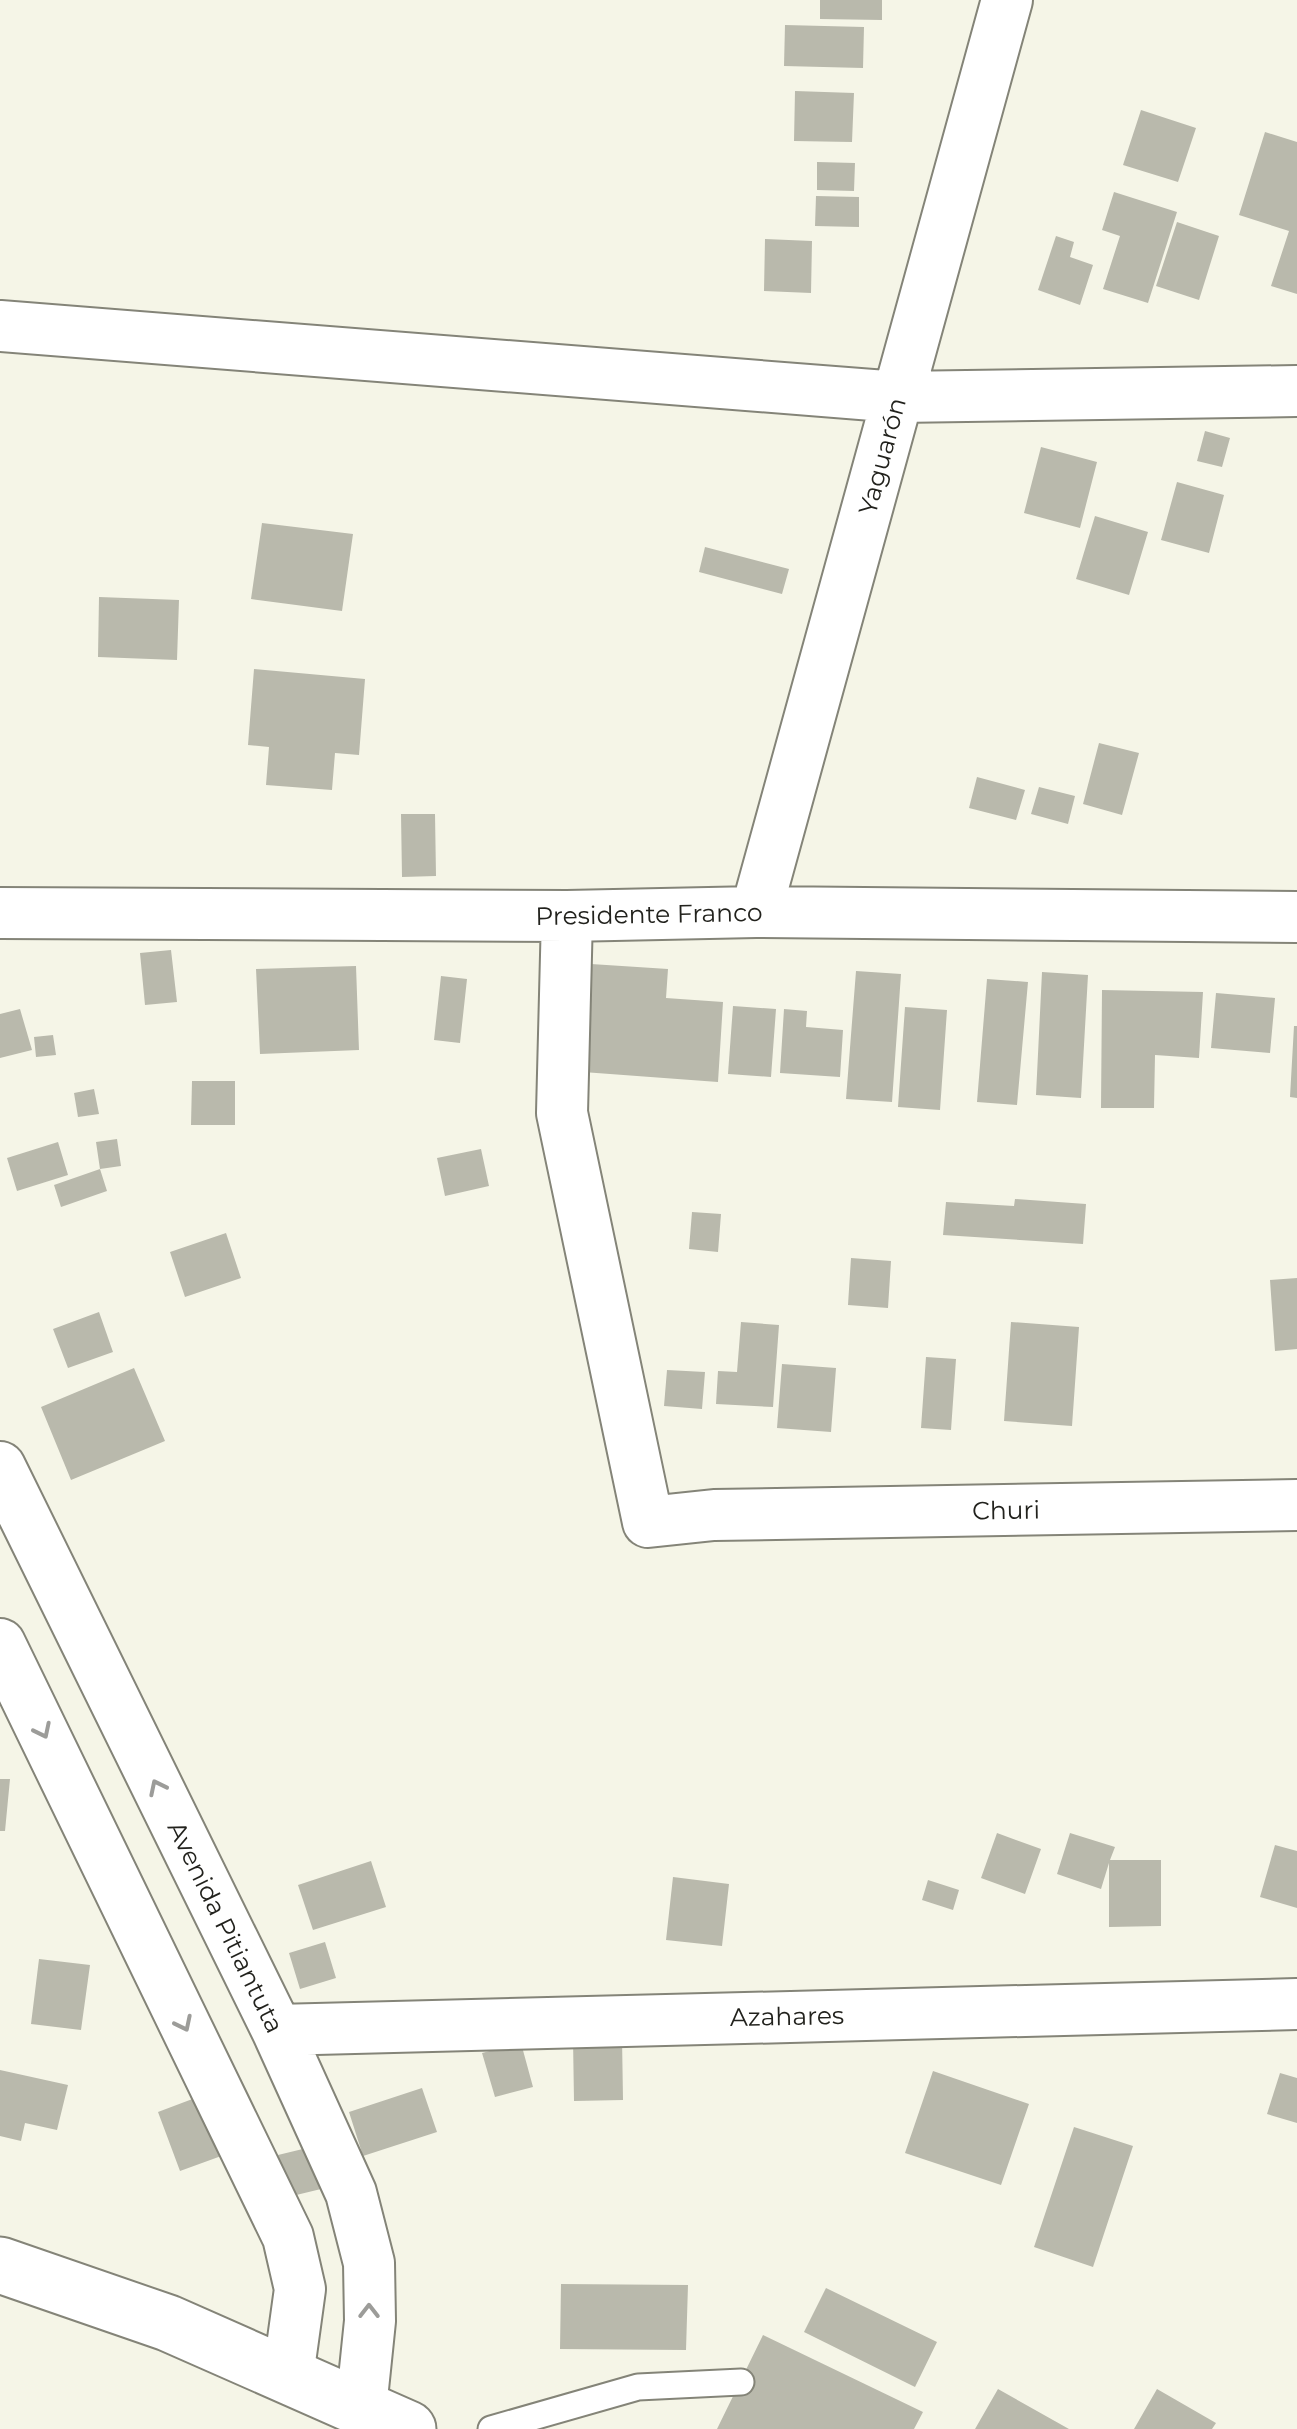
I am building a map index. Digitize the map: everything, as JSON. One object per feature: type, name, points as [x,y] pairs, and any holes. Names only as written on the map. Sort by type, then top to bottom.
[{"type":"main road","points":[[0,2265],[168,2323],[384,2419]]},
{"type":"street","name":"Yaguarón","points":[[756,912],[1007,0]]},
{"type":"street","points":[[0,326],[898,398],[1297,390]]},
{"type":"street","name":"Presidente Franco","points":[[0,913],[567,916],[756,912],[1297,917]]},
{"type":"street","name":"Churi","points":[[567,916],[562,1113],[648,1522],[714,1516],[1297,1505]]},
{"type":"street","name":"Avenida Pitiantuta","points":[[0,1467],[277,2030],[350,2193],[369,2263],[370,2321],[384,2419]]},
{"type":"street","points":[[0,1644],[288,2237],[300,2289],[288,2376]]},
{"type":"street","name":"Azahares","points":[[277,2030],[1297,2004]]},
{"type":"lane","points":[[491,2429],[638,2387],[740,2382]]},
{"type":"building","points":[[820,0],[882,0],[882,20],[820,19]]},
{"type":"building","points":[[785,25],[864,27],[863,68],[784,66]]},
{"type":"building","points":[[795,91],[854,93],[852,142],[794,141]]},
{"type":"building","points":[[1141,110],[1196,128],[1178,182],[1123,165]]},
{"type":"building","points":[[1265,132],[1297,142],[1297,294],[1271,286],[1289,231],[1239,215]]},
{"type":"building","points":[[817,162],[855,163],[854,191],[817,190]]},
{"type":"building","points":[[1114,192],[1177,212],[1148,303],[1103,289],[1120,236],[1102,230]]},
{"type":"building","points":[[816,196],[859,197],[859,227],[815,226]]},
{"type":"building","points":[[1177,222],[1219,236],[1199,300],[1156,286]]},
{"type":"building","points":[[1056,236],[1074,242],[1070,257],[1093,265],[1080,305],[1038,290]]},
{"type":"building","points":[[765,239],[812,241],[811,293],[764,291]]},
{"type":"building","points":[[1205,431],[1230,438],[1222,467],[1197,461]]},
{"type":"building","points":[[1041,447],[1097,462],[1080,528],[1024,513]]},
{"type":"building","points":[[1177,482],[1224,495],[1209,553],[1161,540]]},
{"type":"building","points":[[1095,516],[1148,532],[1129,595],[1076,579]]},
{"type":"building","points":[[262,523],[353,534],[342,611],[251,599]]},
{"type":"building","points":[[705,547],[789,569],[782,594],[699,572]]},
{"type":"building","points":[[99,597],[179,600],[177,660],[98,657]]},
{"type":"building","points":[[254,669],[365,679],[359,755],[335,753],[332,790],[266,785],[269,747],[248,745]]},
{"type":"building","points":[[1099,743],[1139,753],[1122,815],[1083,804]]},
{"type":"building","points":[[977,777],[1025,790],[1016,820],[969,808]]},
{"type":"building","points":[[1039,787],[1075,796],[1068,824],[1031,814]]},
{"type":"building","points":[[401,814],[435,814],[436,876],[402,877]]},
{"type":"building","points":[[171,950],[177,1002],[145,1005],[140,953]]},
{"type":"building","points":[[591,964],[668,969],[666,998],[723,1002],[718,1082],[583,1072]]},
{"type":"building","points":[[356,966],[359,1050],[260,1054],[256,969]]},
{"type":"building","points":[[856,971],[901,974],[892,1102],[846,1099]]},
{"type":"building","points":[[1042,972],[1088,975],[1081,1098],[1036,1095]]},
{"type":"building","points":[[441,976],[467,979],[460,1043],[434,1040]]},
{"type":"building","points":[[987,979],[1028,982],[1017,1105],[977,1102]]},
{"type":"building","points":[[1102,990],[1203,992],[1199,1058],[1155,1055],[1154,1108],[1101,1108]]},
{"type":"building","points":[[1216,993],[1275,998],[1270,1053],[1211,1048]]},
{"type":"building","points":[[733,1006],[776,1009],[771,1077],[728,1074]]},
{"type":"building","points":[[905,1007],[947,1010],[940,1110],[898,1107]]},
{"type":"building","points":[[20,1009],[32,1050],[0,1058],[0,1014]]},
{"type":"building","points":[[784,1009],[807,1011],[806,1027],[843,1030],[840,1077],[780,1073]]},
{"type":"building","points":[[1297,1026],[1297,1098],[1290,1097]]},
{"type":"building","points":[[53,1035],[56,1055],[36,1057],[34,1037]]},
{"type":"building","points":[[192,1081],[235,1081],[235,1125],[191,1125]]},
{"type":"building","points":[[94,1089],[99,1114],[78,1117],[74,1093]]},
{"type":"building","points":[[117,1139],[121,1166],[100,1169],[96,1142]]},
{"type":"building","points":[[58,1142],[68,1175],[17,1191],[7,1158]]},
{"type":"building","points":[[481,1149],[489,1186],[445,1196],[437,1158]]},
{"type":"building","points":[[100,1169],[107,1191],[61,1207],[54,1185]]},
{"type":"building","points":[[1015,1199],[1086,1204],[1083,1244],[943,1235],[946,1202],[1014,1206]]},
{"type":"building","points":[[692,1212],[721,1214],[718,1252],[689,1249]]},
{"type":"building","points":[[226,1233],[241,1278],[185,1297],[170,1252]]},
{"type":"building","points":[[851,1258],[891,1261],[888,1308],[848,1305]]},
{"type":"building","points":[[1297,1278],[1297,1349],[1275,1351],[1270,1280]]},
{"type":"building","points":[[99,1312],[113,1352],[68,1368],[53,1329]]},
{"type":"building","points":[[741,1322],[779,1325],[773,1407],[716,1404],[718,1371],[737,1372]]},
{"type":"building","points":[[1011,1322],[1079,1327],[1072,1426],[1004,1421]]},
{"type":"building","points":[[926,1357],[956,1359],[951,1430],[921,1428]]},
{"type":"building","points":[[782,1364],[836,1368],[831,1432],[777,1428]]},
{"type":"building","points":[[134,1368],[165,1441],[71,1480],[41,1407]]},
{"type":"building","points":[[667,1370],[705,1372],[702,1409],[664,1406]]},
{"type":"building","points":[[0,1779],[10,1779],[5,1831],[0,1831]]},
{"type":"building","points":[[997,1833],[1041,1849],[1025,1894],[981,1878]]},
{"type":"building","points":[[1070,1833],[1115,1847],[1110,1860],[1161,1860],[1161,1926],[1109,1927],[1109,1863],[1101,1889],[1057,1874]]},
{"type":"building","points":[[1275,1845],[1297,1851],[1297,1908],[1260,1897]]},
{"type":"building","points":[[371,1861],[386,1907],[313,1930],[298,1885]]},
{"type":"building","points":[[673,1877],[729,1884],[722,1946],[666,1940]]},
{"type":"building","points":[[928,1880],[959,1890],[953,1910],[922,1900]]},
{"type":"building","points":[[325,1942],[336,1978],[300,1989],[289,1953]]},
{"type":"building","points":[[39,1959],[90,1965],[81,2030],[31,2024]]},
{"type":"building","points":[[622,2037],[623,2100],[574,2101],[573,2039]]},
{"type":"building","points":[[521,2043],[533,2087],[495,2097],[482,2053]]},
{"type":"building","points":[[0,2070],[68,2085],[57,2130],[25,2123],[21,2141],[0,2136]]},
{"type":"building","points":[[933,2071],[1029,2104],[1001,2185],[905,2153]]},
{"type":"building","points":[[1280,2073],[1297,2078],[1297,2123],[1267,2114]]},
{"type":"building","points":[[422,2088],[437,2132],[363,2156],[349,2112]]},
{"type":"building","points":[[203,2095],[224,2155],[180,2171],[158,2112]]},
{"type":"building","points":[[1074,2127],[1133,2146],[1093,2267],[1034,2247]]},
{"type":"building","points":[[311,2147],[321,2189],[288,2197],[278,2155]]},
{"type":"building","points":[[561,2284],[688,2285],[686,2350],[560,2349]]},
{"type":"building","points":[[826,2288],[937,2342],[915,2387],[804,2332]]},
{"type":"building","points":[[763,2335],[923,2412],[914,2429],[717,2429]]},
{"type":"building","points":[[998,2389],[1069,2429],[975,2429]]},
{"type":"building","points":[[1157,2389],[1216,2423],[1212,2429],[1134,2429]]}]
